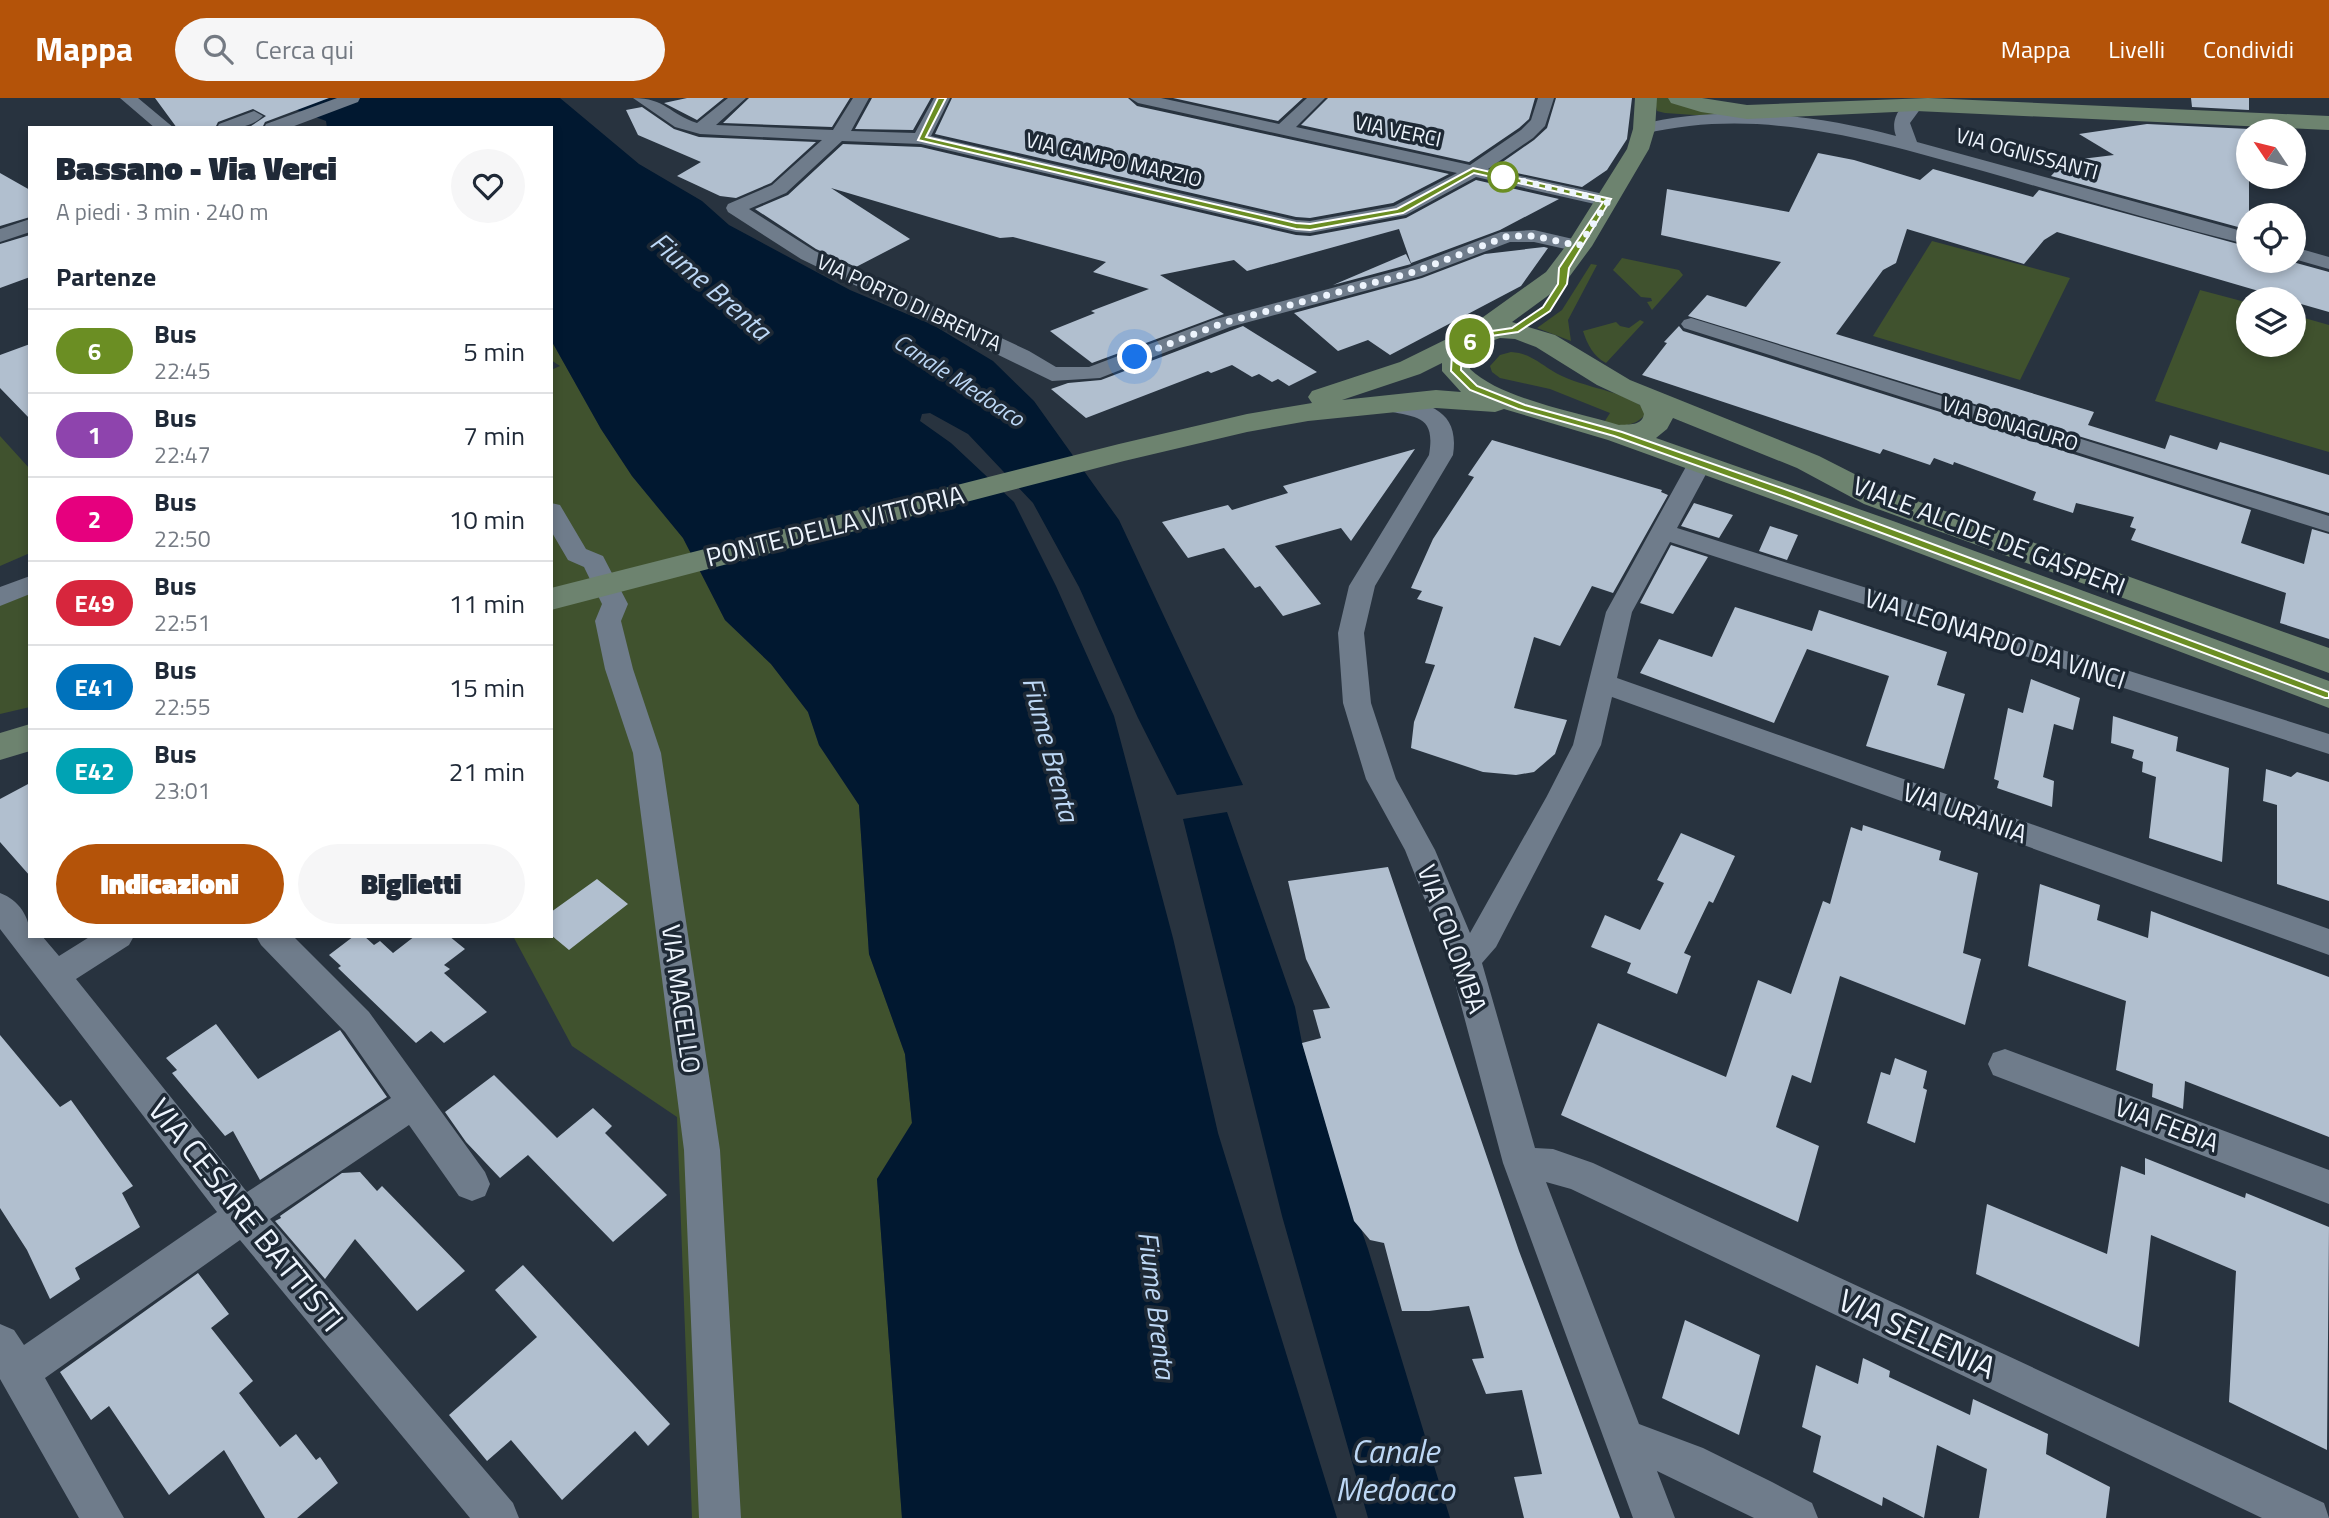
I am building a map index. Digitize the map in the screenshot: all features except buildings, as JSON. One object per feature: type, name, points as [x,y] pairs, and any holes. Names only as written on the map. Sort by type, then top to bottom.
[{"type":"main road","points":[[1247,423],[1409,368],[1475,336],[1532,296],[1571,257],[1638,149],[1644,130],[1646,98]]},
{"type":"main road","points":[[1679,98],[1727,110],[1764,105],[1859,107],[1916,104],[2329,123]]},
{"type":"main road","points":[[1521,407],[1473,388],[1456,371],[1457,354],[1475,336],[1515,330],[1547,309],[1562,284],[1571,257]]},
{"type":"main road","name":"VIALE ALCIDE DE GASPERI","points":[[1515,330],[1560,346],[1600,377],[1811,464],[1874,497],[2329,661]]},
{"type":"main road","points":[[1308,412],[1387,392],[1473,388]]},
{"type":"main road","points":[[1247,423],[1308,412],[1436,399],[1521,407]]},
{"type":"main road","points":[[1618,434],[1647,430],[1657,424],[1659,414],[1653,401]]},
{"type":"main road","name":"VIALE ALCIDE DE GASPERI","points":[[1521,407],[1618,434],[1700,463],[2329,695]]},
{"type":"main road","name":"PONTE DELLA VITTORIA","points":[[553,599],[1119,453],[1247,423]]},
{"type":"main road","points":[[0,747],[28,738]]},
{"type":"street","points":[[128,98],[163,126]]},
{"type":"street","points":[[278,126],[352,98]]},
{"type":"street","points":[[641,98],[681,123],[700,129],[738,98]]},
{"type":"street","name":"VIA PORTO DI BRENTA","points":[[861,98],[843,130],[789,181],[779,189],[736,208],[808,255],[1021,356],[1052,374],[1092,373],[1223,323],[1414,272],[1508,236],[1535,236],[1571,257]]},
{"type":"street","points":[[921,139],[942,98]]},
{"type":"street","name":"VIA VERCI","points":[[1138,98],[1608,201]]},
{"type":"street","points":[[1284,129],[1317,98]]},
{"type":"street","name":"VIA CAMPO MARZIO","points":[[700,129],[921,139],[1296,226],[1310,227],[1399,211],[1473,170],[1527,134],[1539,122],[1546,98]]},
{"type":"street","points":[[1910,145],[1901,131],[1900,124],[1905,114],[1916,104]]},
{"type":"street","points":[[1859,107],[1873,113],[1882,122],[1861,132]]},
{"type":"street","points":[[230,126],[254,116]]},
{"type":"street","name":"VIA OGNISSANTI","points":[[1644,130],[1684,121],[1792,122],[1861,132],[2236,235]]},
{"type":"street","points":[[0,236],[28,226]]},
{"type":"street","points":[[2228,233],[2236,231]]},
{"type":"street","points":[[2306,239],[2329,245]]},
{"type":"street","points":[[2306,256],[2329,263]]},
{"type":"street","name":"VIA BONAGURO","points":[[1691,324],[2329,524]]},
{"type":"street","name":"VIA COLOMBA","points":[[1392,405],[1420,411],[1442,424],[1445,440],[1441,455],[1362,586],[1351,633],[1357,703],[1381,779],[1420,850],[1465,960],[1521,1163],[1654,1518]]},
{"type":"street","points":[[1465,960],[1485,938],[1587,745],[1619,612],[1700,463]]},
{"type":"street","name":"VIA MACELLO","points":[[553,513],[577,554],[594,562],[615,604],[608,621],[619,669],[648,752],[702,1150],[720,1518]]},
{"type":"street","name":"VIA LEONARDO DA VINCI","points":[[1662,531],[2329,744]]},
{"type":"street","points":[[0,597],[28,585]]},
{"type":"street","name":"VIA URANIA","points":[[1601,683],[2329,942]]},
{"type":"street","name":"VIA CESARE BATTISTI","points":[[0,906],[243,1216],[498,1518]]},
{"type":"street","points":[[54,976],[115,938]]},
{"type":"street","points":[[274,938],[357,1022],[472,1184]]},
{"type":"street","name":"VIA FEBIA","points":[[2005,1063],[2329,1187]]},
{"type":"street","points":[[103,1518],[9,1358],[76,1332],[414,1102]]},
{"type":"street","name":"VIA SELENIA","points":[[1521,1163],[1553,1166],[1580,1175],[2309,1518]]},
{"type":"street","points":[[1624,1442],[1643,1444],[1676,1458],[1797,1518]]},
{"type":"green space","points":[[1654,98],[1669,98],[1722,113],[1723,117],[1657,111]]},
{"type":"green space","points":[[1932,241],[2070,278],[2020,380],[1873,336]]},
{"type":"green space","points":[[1622,258],[1679,270],[1683,275],[1652,310],[1647,302],[1652,301],[1651,298],[1641,297],[1613,270]]},
{"type":"green space","points":[[1591,264],[1597,265],[1568,320],[1571,341],[1537,328],[1562,310]]},
{"type":"green space","points":[[2200,290],[2236,300],[2236,357],[2306,357],[2306,318],[2329,325],[2329,452],[2155,401]]},
{"type":"green space","points":[[1640,320],[1644,322],[1606,363],[1592,350],[1583,331],[1616,322],[1629,328]]},
{"type":"green space","points":[[553,344],[601,429],[632,476],[683,538],[725,620],[771,664],[808,712],[819,745],[859,805],[869,954],[905,1054],[912,1123],[877,1179],[902,1518],[692,1518],[677,1117],[572,1046],[514,938],[553,938],[553,369],[560,366],[553,361]]},
{"type":"green space","points":[[1511,352],[1527,356],[1573,381],[1632,401],[1643,407],[1645,415],[1631,424],[1603,424],[1610,413],[1550,389],[1500,378],[1492,372],[1490,366],[1500,355]]},
{"type":"green space","points":[[0,436],[28,467],[28,554],[0,566]]},
{"type":"green space","points":[[28,590],[28,707],[0,714],[0,603]]},
{"type":"water","name":"Fiume Brenta","points":[[265,98],[560,98],[639,164],[702,201],[729,225],[850,290],[933,325],[993,361],[1034,401],[1119,520],[1243,785],[1177,795],[1138,718],[1079,587],[1033,503],[968,434],[930,413],[922,414],[920,421],[951,443],[1014,502],[1056,586],[1114,716],[1173,938],[1218,1133],[1337,1518],[902,1518],[877,1179],[912,1123],[905,1054],[869,954],[859,805],[819,745],[808,712],[771,664],[725,620],[683,538],[632,476],[601,429],[553,344],[553,126],[327,126],[326,121]]},
{"type":"water","name":"Canale Medoaco","points":[[1227,812],[1295,1007],[1302,1043],[1334,1151],[1368,1249],[1450,1518],[1368,1518],[1282,1216],[1183,819]]},
{"type":"bus line","name":"6","points":[[942,98],[921,139],[1296,226],[1310,227],[1399,211],[1473,170],[1608,201],[1564,268],[1562,284],[1547,309],[1515,330],[1475,336],[1457,354],[1456,371],[1473,388],[1521,407],[1618,434],[1789,494],[2329,695]]},
{"type":"route","points":[[1135,357],[1223,323],[1414,272],[1508,236],[1535,236],[1579,246],[1608,201],[1496,175],[1503,177]]}]
